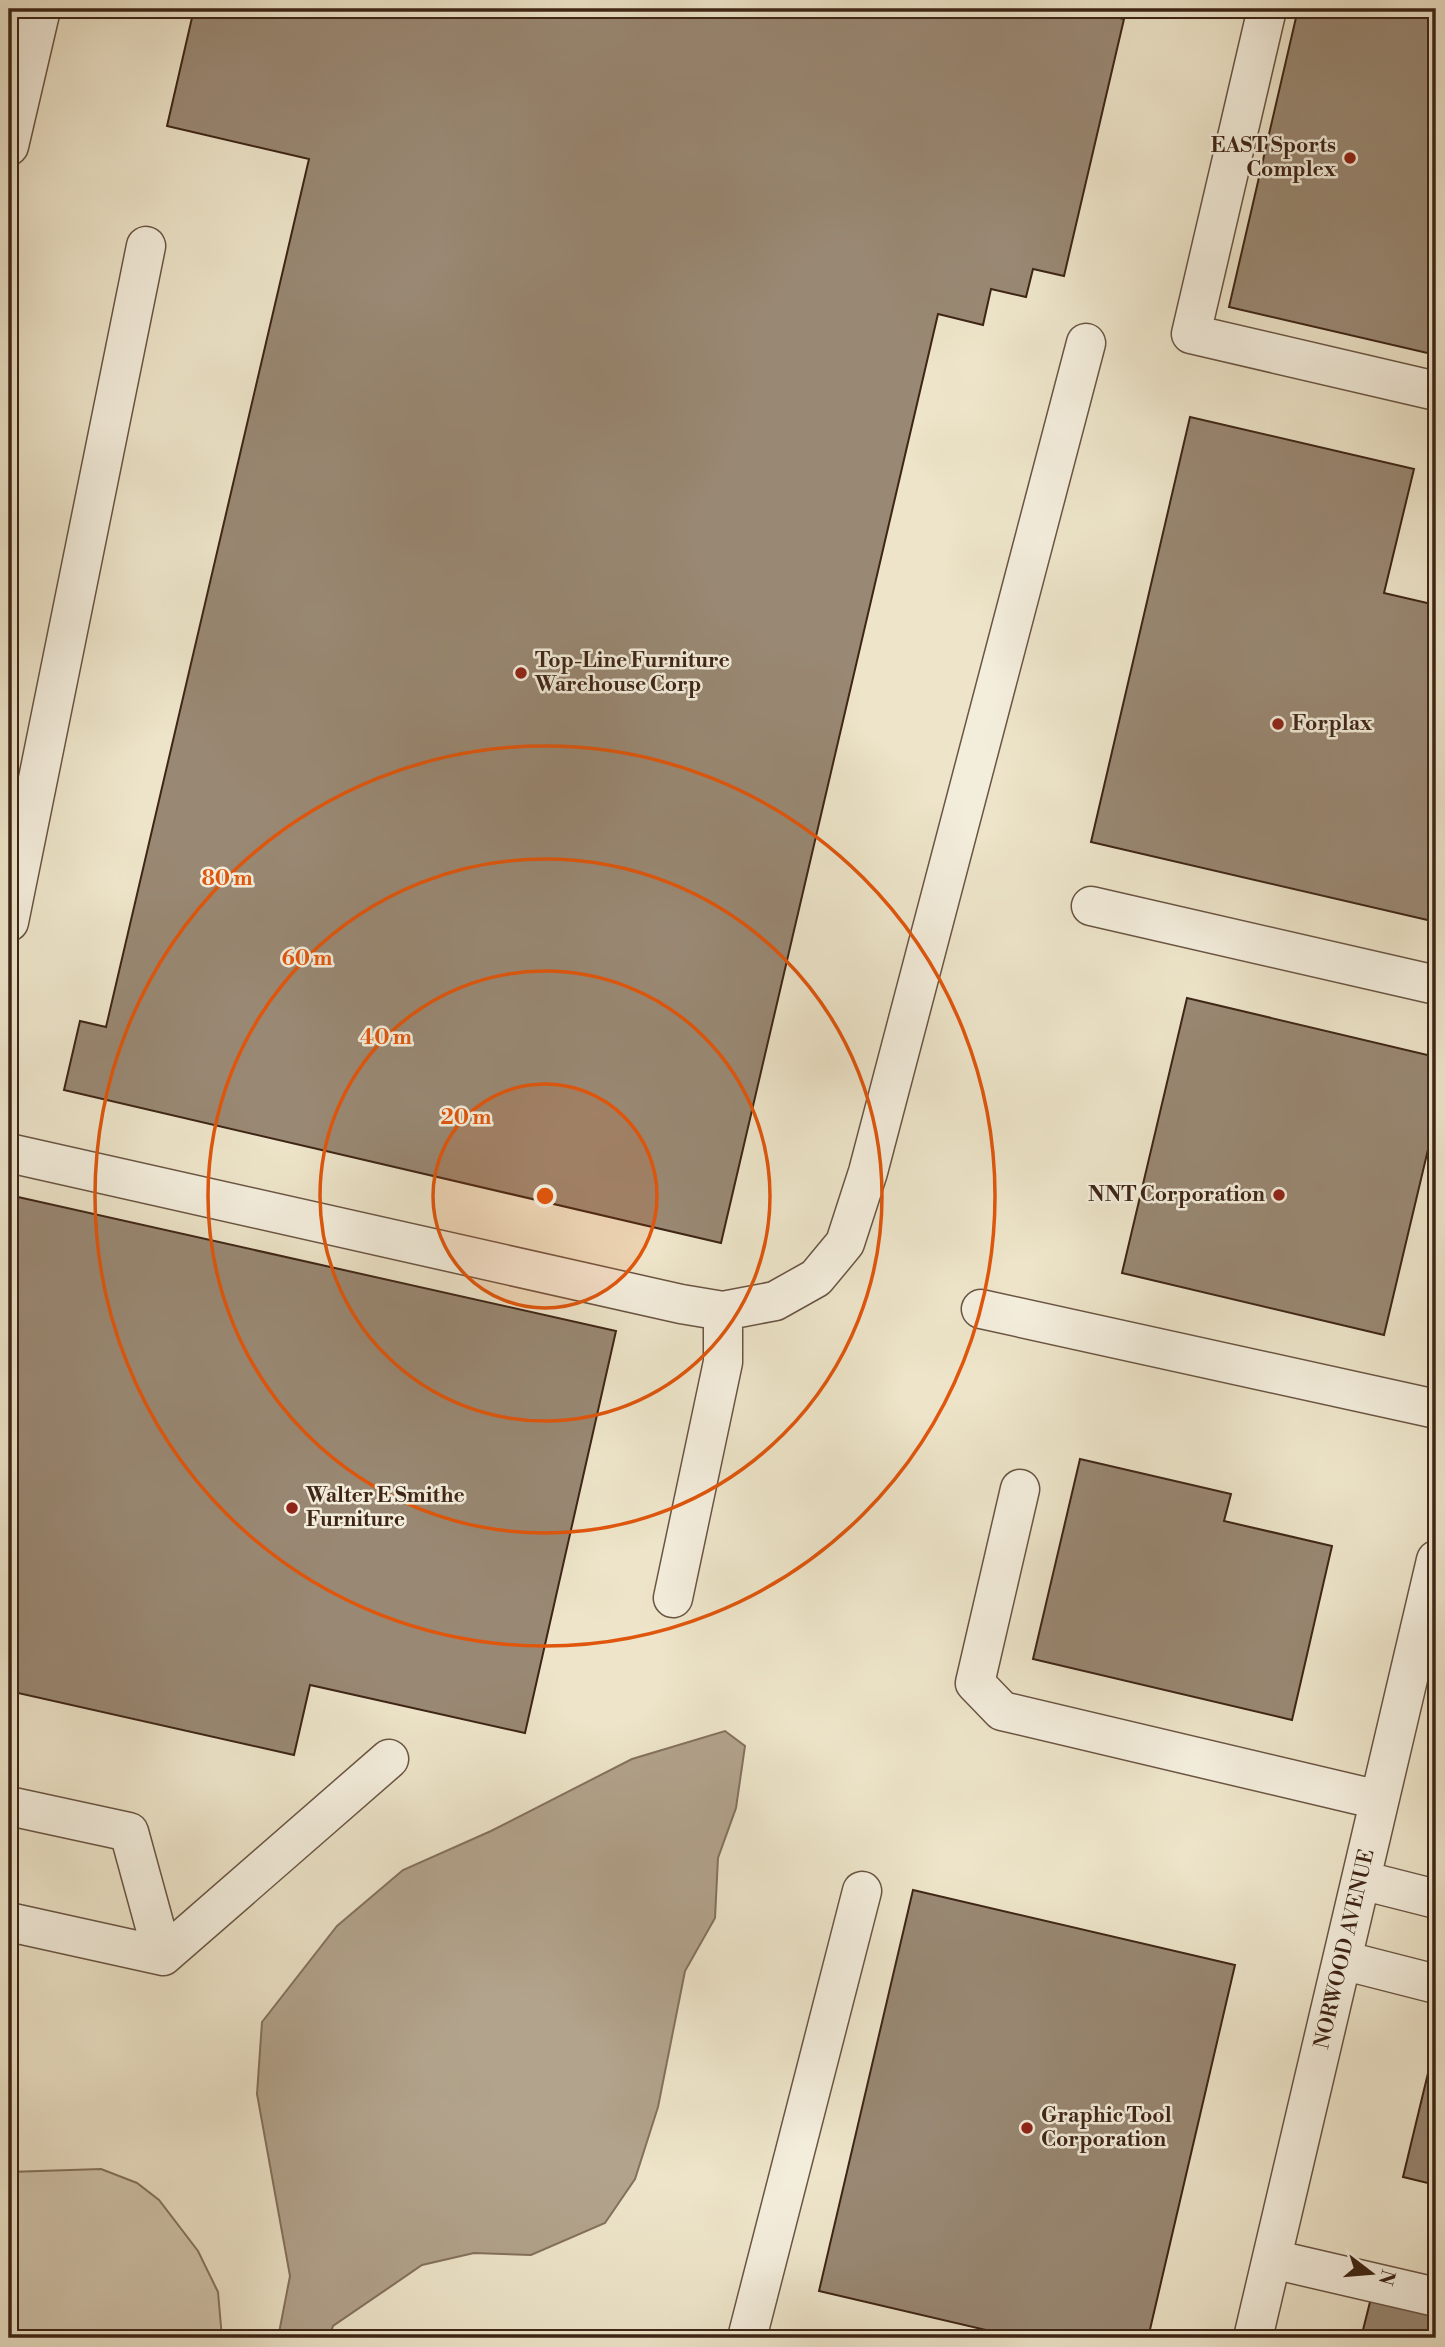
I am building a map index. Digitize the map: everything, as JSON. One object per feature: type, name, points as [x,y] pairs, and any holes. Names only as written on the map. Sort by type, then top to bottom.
[{"type":"street","points":[[9,146],[41,9]]},
{"type":"street","points":[[1267,9],[1191,334],[1436,391]]},
{"type":"street","points":[[9,922],[146,246]]},
{"type":"street","points":[[9,1153],[723,1311],[775,1301],[816,1278],[845,1243],[875,1146],[1086,342]]},
{"type":"street","points":[[1091,906],[1436,985]]},
{"type":"street","points":[[981,1308],[1436,1409]]},
{"type":"street","points":[[673,1598],[723,1362],[723,1311]]},
{"type":"street","points":[[1020,1489],[975,1683],[1002,1711],[1380,1801]]},
{"type":"street","name":"NORWOOD AVENUE","points":[[1253,2338],[1436,1560]]},
{"type":"street","points":[[163,1956],[389,1759]]},
{"type":"street","points":[[9,1806],[129,1832],[163,1956]]},
{"type":"street","points":[[1361,1880],[1436,1899]]},
{"type":"street","points":[[747,2338],[862,1891]]},
{"type":"street","points":[[9,1922],[163,1956]]},
{"type":"street","points":[[1342,1960],[1436,1984]]},
{"type":"street","points":[[1272,2259],[1436,2297]]},
{"type":"shaded area","points":[[725,1731],[745,1746],[736,1808],[718,1858],[715,1918],[685,1971],[658,2107],[635,2179],[605,2223],[531,2255],[474,2253],[422,2265],[333,2326],[329,2338],[278,2338],[290,2276],[257,2094],[262,2022],[337,1926],[403,1870],[491,1831],[632,1759]]},
{"type":"shaded area","points":[[101,2169],[137,2183],[159,2200],[198,2251],[218,2292],[222,2338],[9,2338],[9,2172]]},
{"type":"building","name":"Top-Line Furniture Warehouse Corp","points":[[194,9],[1079,9],[1124,19],[1064,276],[1033,269],[1026,297],[991,289],[983,325],[938,314],[721,1243],[64,1090],[80,1021],[106,1027],[309,159],[167,126]]},
{"type":"building","name":"EAST Sports Complex","points":[[1298,9],[1436,9],[1436,355],[1229,307]]},
{"type":"building","name":"Forplax","points":[[1190,417],[1414,469],[1384,593],[1436,605],[1436,922],[1091,842]]},
{"type":"building","name":"NNT Corporation","points":[[1187,998],[1436,1057],[1436,1116],[1384,1335],[1122,1273]]},
{"type":"building","name":"Walter E Smithe Furniture","points":[[9,1195],[616,1331],[525,1733],[310,1685],[294,1755],[9,1691]]},
{"type":"building","points":[[1080,1459],[1231,1494],[1224,1521],[1332,1546],[1292,1720],[1033,1659]]},
{"type":"building","name":"Graphic Tool Corporation","points":[[913,1890],[1235,1965],[1148,2338],[1020,2338],[819,2291]]},
{"type":"building","points":[[1436,2040],[1436,2185],[1403,2177]]},
{"type":"building","points":[[1372,2294],[1436,2309],[1436,2338],[1361,2338]]},
{"type":"place","name":"EAST Sports Complex","points":[[1350,158]]},
{"type":"place","name":"Top-Line Furniture Warehouse Corp","points":[[521,673]]},
{"type":"place","name":"Forplax","points":[[1278,724]]},
{"type":"place","name":"NNT Corporation","points":[[1279,1195]]},
{"type":"place","name":"Walter E Smithe Furniture","points":[[292,1508]]},
{"type":"place","name":"Graphic Tool Corporation","points":[[1027,2128]]}]
